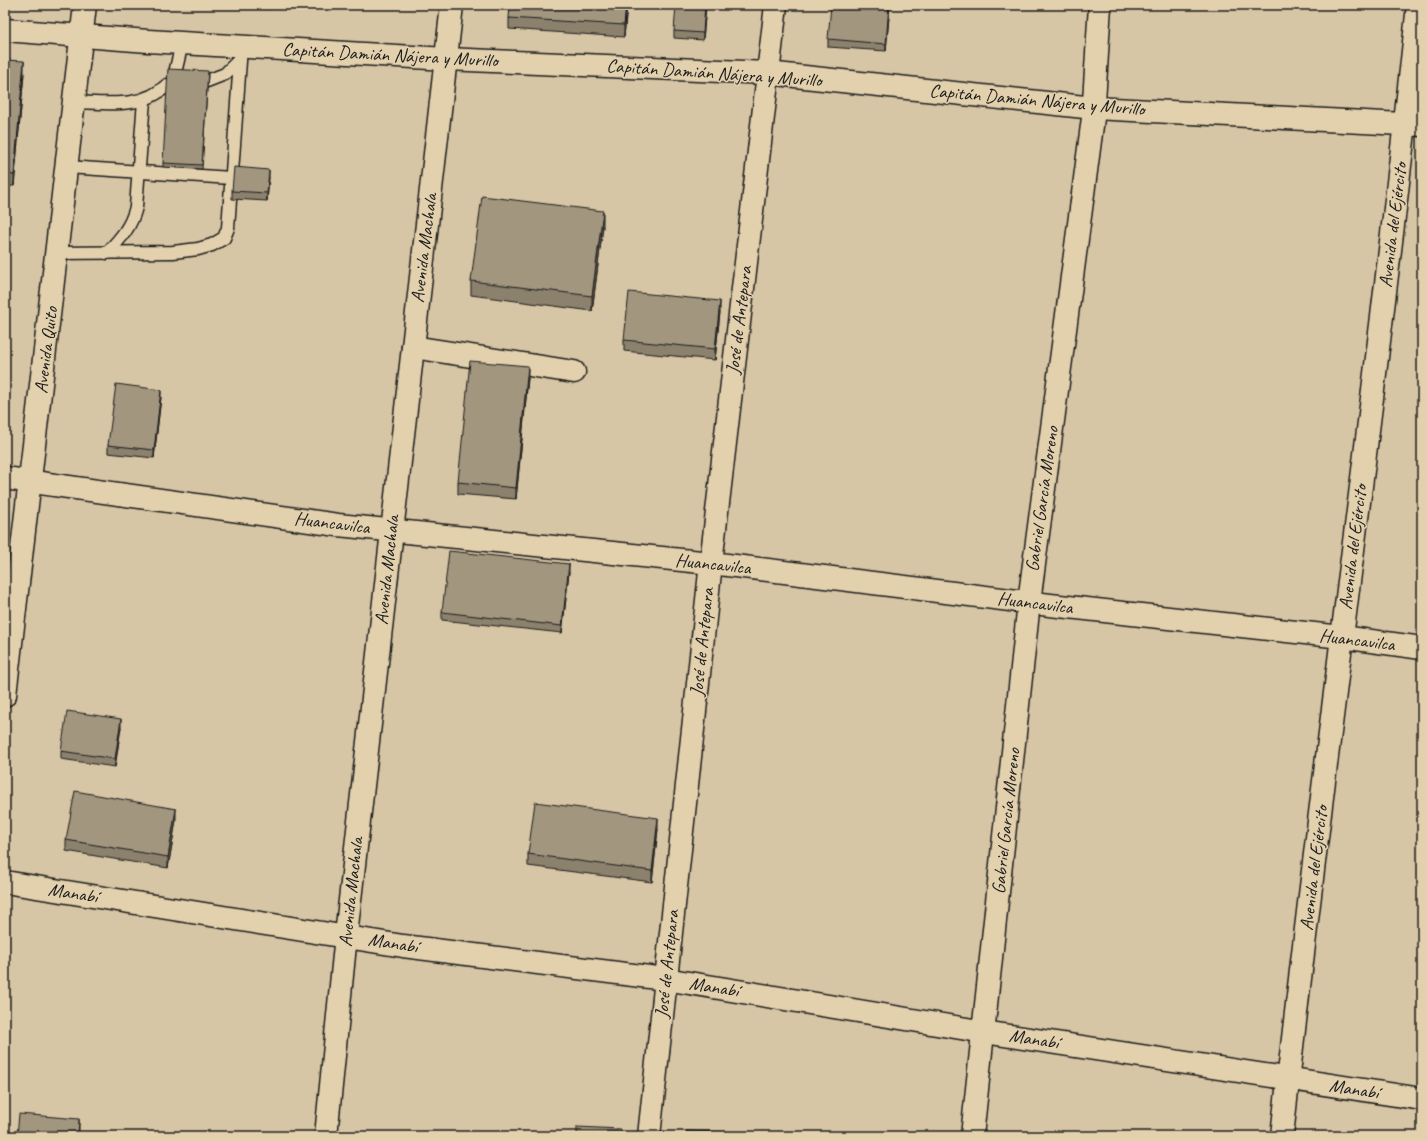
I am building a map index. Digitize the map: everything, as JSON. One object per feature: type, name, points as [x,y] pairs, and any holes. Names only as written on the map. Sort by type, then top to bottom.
[{"type":"street","name":"Avenida Quito","points":[[5,695],[83,35],[85,5]]},
{"type":"street","name":"Avenida Machala","points":[[326,1136],[346,936],[452,5]]},
{"type":"street","name":"José de Antepara","points":[[649,1136],[711,563],[776,5]]},
{"type":"street","name":"Gabriel García Moreno","points":[[972,1136],[1029,602],[1094,108],[1100,5]]},
{"type":"street","name":"Avenida del Ejército","points":[[1282,1136],[1342,637],[1414,125],[1418,5]]},
{"type":"street","name":"Capitán Damián Nájera y Murillo","points":[[5,30],[182,44],[240,54],[446,59],[767,74],[1094,108],[1414,125]]},
{"type":"street","points":[[413,347],[574,372]]},
{"type":"street","name":"Huancavilca","points":[[5,478],[392,530],[711,563],[1029,602],[1342,637],[1422,648]]},
{"type":"street","name":"Manabí","points":[[5,882],[403,946],[665,979],[1422,1100]]},
{"type":"lane","points":[[175,73],[182,44]]},
{"type":"lane","points":[[207,81],[226,74],[240,54]]},
{"type":"lane","points":[[57,253],[174,252],[198,249],[212,245],[224,238],[228,228],[240,54]]},
{"type":"lane","points":[[75,102],[125,103],[144,100],[160,92],[167,85]]},
{"type":"lane","points":[[107,253],[124,235],[133,219],[136,207],[144,100]]},
{"type":"lane","points":[[67,167],[231,178]]},
{"type":"building","points":[[510,5],[626,5],[624,25],[509,18]]},
{"type":"building","points":[[676,5],[705,5],[703,33],[674,31]]},
{"type":"building","points":[[831,5],[889,5],[886,44],[828,39]]},
{"type":"building","points":[[5,60],[24,61],[14,175],[5,174]]},
{"type":"building","points":[[168,69],[208,71],[202,165],[163,163]]},
{"type":"building","points":[[234,167],[269,170],[267,193],[232,191]]},
{"type":"building","points":[[482,196],[603,211],[592,296],[471,281]]},
{"type":"building","points":[[629,292],[720,301],[715,349],[624,340]]},
{"type":"building","points":[[470,361],[528,366],[516,488],[458,482]]},
{"type":"building","points":[[116,384],[161,390],[154,450],[108,445]]},
{"type":"building","points":[[449,551],[569,564],[562,626],[442,612]]},
{"type":"building","points":[[67,711],[121,719],[115,759],[61,751]]},
{"type":"building","points":[[75,791],[176,809],[168,857],[66,840]]},
{"type":"building","points":[[535,802],[658,818],[652,871],[528,854]]},
{"type":"building","points":[[19,1114],[79,1119],[78,1136],[17,1136]]},
{"type":"building","points":[[577,1127],[621,1129],[620,1136],[577,1136]]},
{"type":"building","points":[[686,1131],[751,1132],[751,1136],[686,1136]]}]
